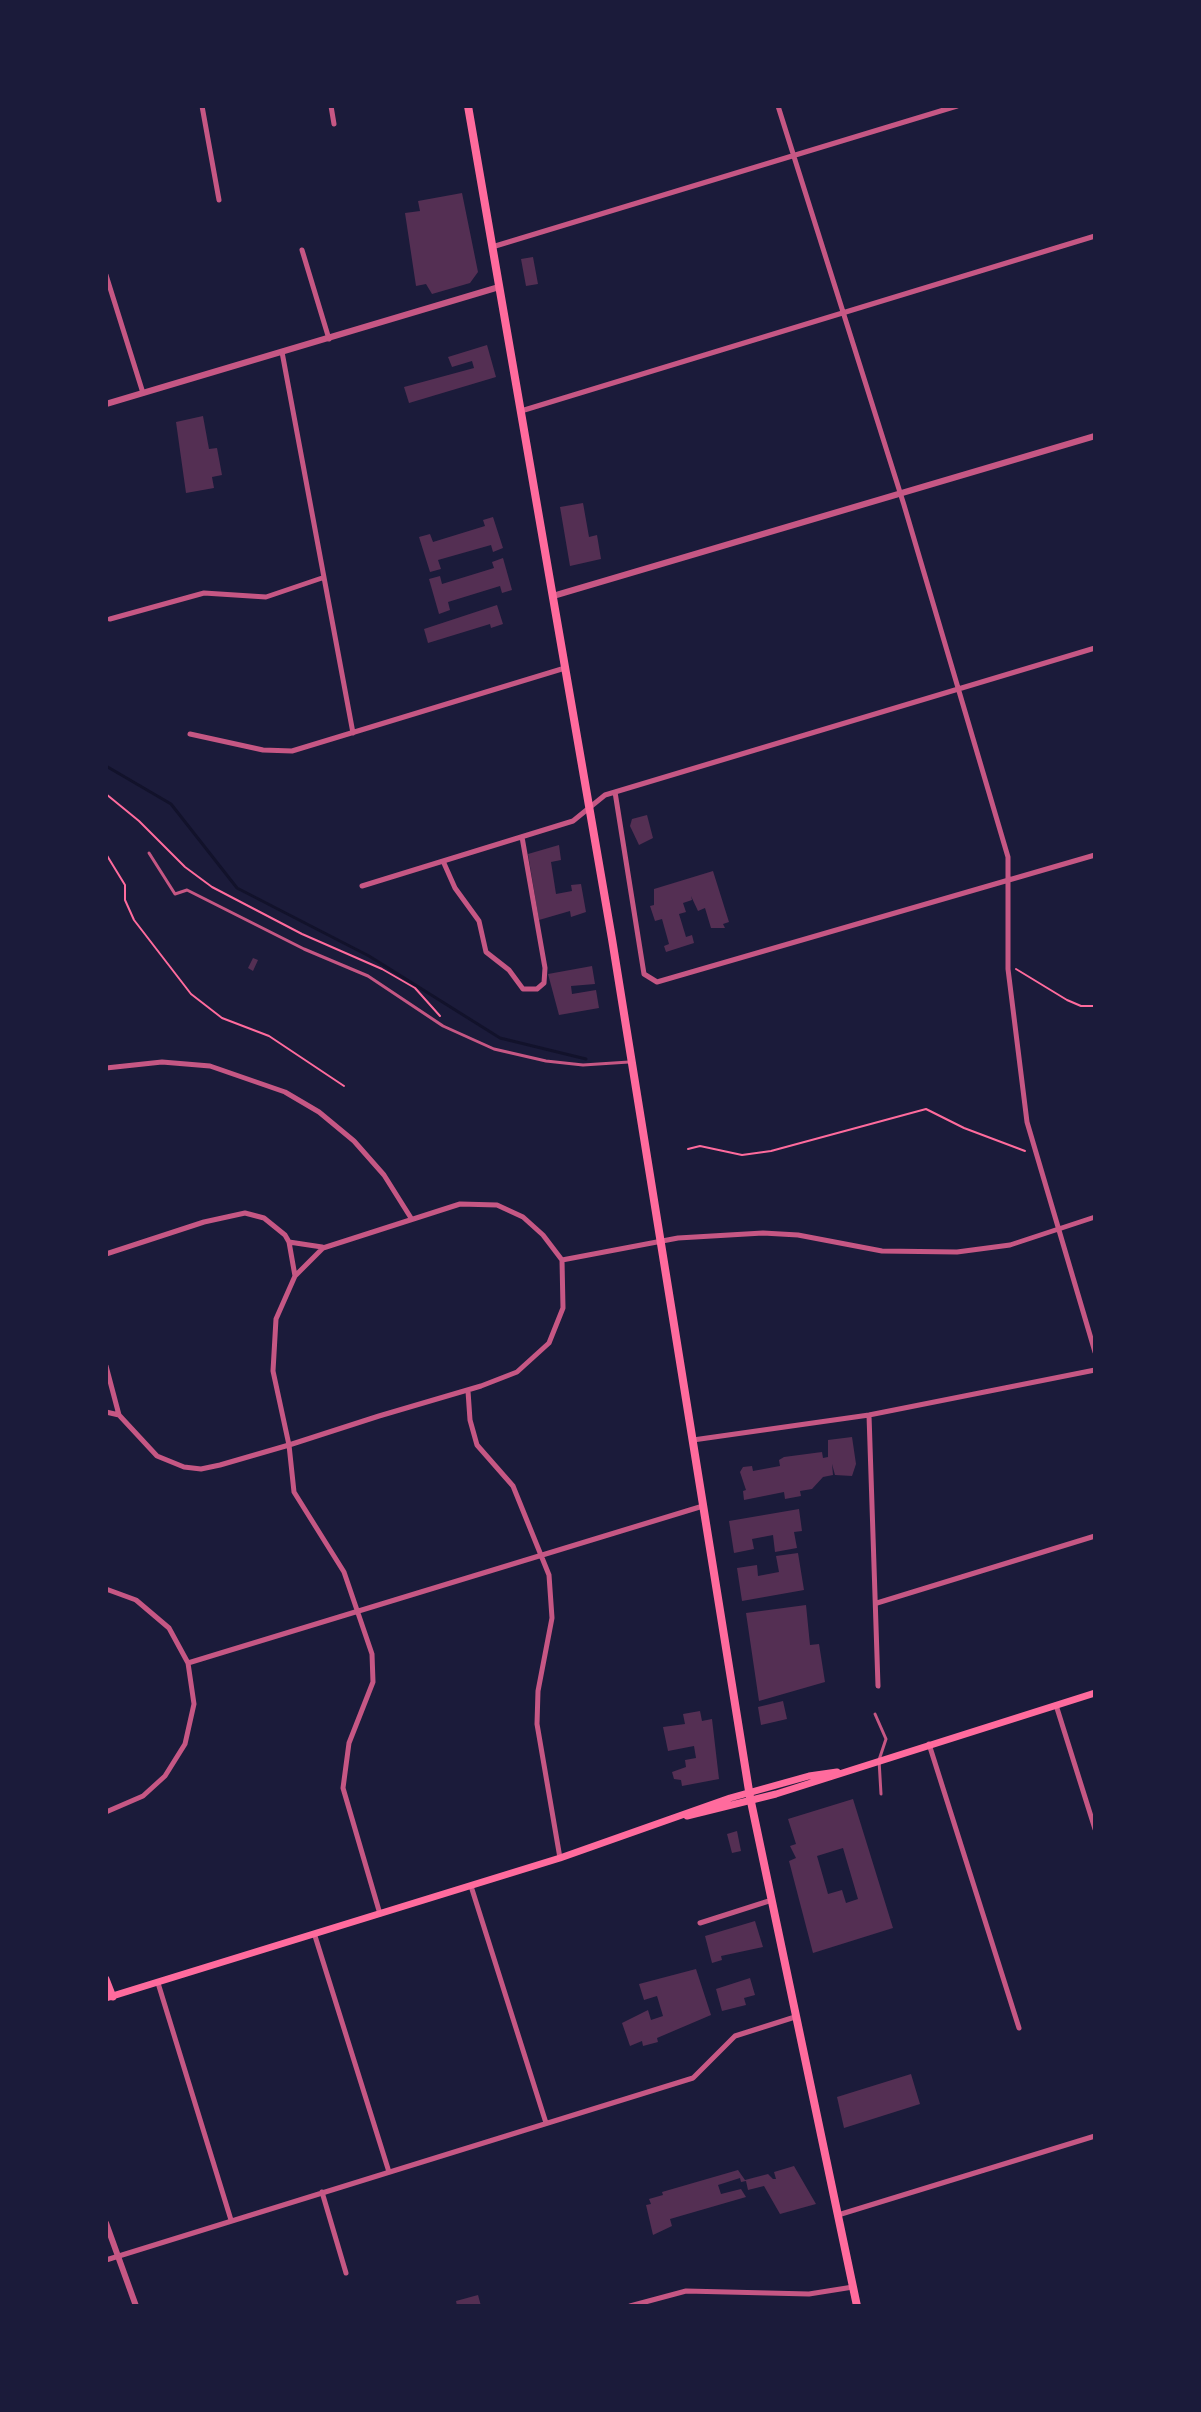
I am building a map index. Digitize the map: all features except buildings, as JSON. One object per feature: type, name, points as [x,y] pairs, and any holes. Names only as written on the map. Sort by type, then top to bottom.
[{"type":"main road","points":[[468,106],[590,808],[750,1796],[857,2306]]},
{"type":"main road","points":[[106,1979],[108,1998],[560,1858],[669,1819],[809,1776],[879,1760],[1095,1693]]},
{"type":"street","points":[[202,106],[219,200]]},
{"type":"street","points":[[331,106],[334,124]]},
{"type":"street","points":[[778,106],[901,494],[1008,857],[1008,969],[1027,1121],[1095,1352]]},
{"type":"street","points":[[491,247],[957,106]]},
{"type":"street","points":[[520,412],[1095,236]]},
{"type":"street","points":[[302,250],[329,339]]},
{"type":"street","points":[[106,275],[143,393]]},
{"type":"street","points":[[106,404],[499,287]]},
{"type":"street","points":[[282,352],[353,733]]},
{"type":"street","points":[[553,596],[1095,436]]},
{"type":"street","points":[[110,619],[204,593],[266,597],[322,578]]},
{"type":"street","points":[[362,886],[573,821],[615,792],[1095,648]]},
{"type":"street","points":[[190,734],[279,752],[303,749],[566,668]]},
{"type":"street","points":[[615,792],[644,974],[657,982],[1095,855]]},
{"type":"street","points":[[443,861],[455,888],[479,921],[486,952],[509,970],[523,989],[537,989],[544,983],[545,968],[522,837]]},
{"type":"street","points":[[106,1068],[162,1062],[210,1066],[285,1092],[319,1112],[354,1141],[384,1175],[411,1218]]},
{"type":"street","points":[[106,1366],[119,1415],[152,1452],[192,1469],[210,1468],[289,1445],[468,1391],[517,1372],[549,1343],[563,1308],[562,1260],[534,1225],[497,1205],[460,1204],[323,1248],[295,1276],[279,1311],[272,1348],[275,1382],[289,1445],[297,1498],[339,1563],[372,1654],[373,1682],[349,1743],[343,1788],[380,1915]]},
{"type":"street","points":[[106,1254],[204,1222],[245,1213],[271,1222],[289,1242],[295,1276]]},
{"type":"street","points":[[562,1260],[660,1241],[781,1233],[855,1248],[927,1253],[1010,1245],[1058,1232],[1095,1217]]},
{"type":"street","points":[[289,1242],[323,1248]]},
{"type":"street","points":[[693,1440],[869,1415],[1095,1370]]},
{"type":"street","points":[[468,1391],[470,1420],[477,1445],[513,1486],[549,1575],[552,1607],[538,1691],[537,1724],[560,1858]]},
{"type":"street","points":[[106,1412],[119,1415]]},
{"type":"street","points":[[869,1415],[878,1686]]},
{"type":"street","points":[[188,1663],[704,1505]]},
{"type":"street","points":[[877,1603],[1095,1536]]},
{"type":"street","points":[[106,1589],[136,1600],[159,1618],[176,1639],[188,1663],[194,1704],[180,1754],[151,1790],[106,1812]]},
{"type":"street","points":[[1056,1705],[1095,1829]]},
{"type":"street","points":[[929,1744],[1019,2028]]},
{"type":"street","points":[[471,1886],[546,2123]]},
{"type":"street","points":[[700,1923],[772,1900]]},
{"type":"street","points":[[315,1936],[389,2172]]},
{"type":"street","points":[[158,1983],[231,2220]]},
{"type":"street","points":[[106,2260],[693,2078],[735,2036],[795,2017]]},
{"type":"street","points":[[838,2215],[1095,2136]]},
{"type":"street","points":[[322,2192],[346,2273]]},
{"type":"street","points":[[106,2223],[136,2306]]},
{"type":"street","points":[[630,2306],[686,2291],[809,2294],[853,2287]]},
{"type":"lane","points":[[149,853],[175,894],[187,890],[304,949],[368,976],[443,1026],[494,1049],[546,1061],[605,1065],[632,1061]]},
{"type":"lane","points":[[875,1714],[886,1739],[879,1760],[881,1794]]},
{"type":"path","points":[[106,794],[139,821],[185,867],[212,887],[415,988],[440,1014],[443,1026]]},
{"type":"path","points":[[106,854],[125,885],[125,900],[134,920],[191,994],[222,1018],[269,1036],[344,1086]]},
{"type":"path","points":[[1008,969],[1027,974],[1045,988],[1081,1006],[1095,1006]]},
{"type":"path","points":[[688,1149],[700,1146],[742,1155],[771,1151],[926,1109],[964,1128],[1025,1151]]},
{"type":"waterway","points":[[106,766],[171,804],[237,888],[369,956],[500,1038],[586,1059]]}]
